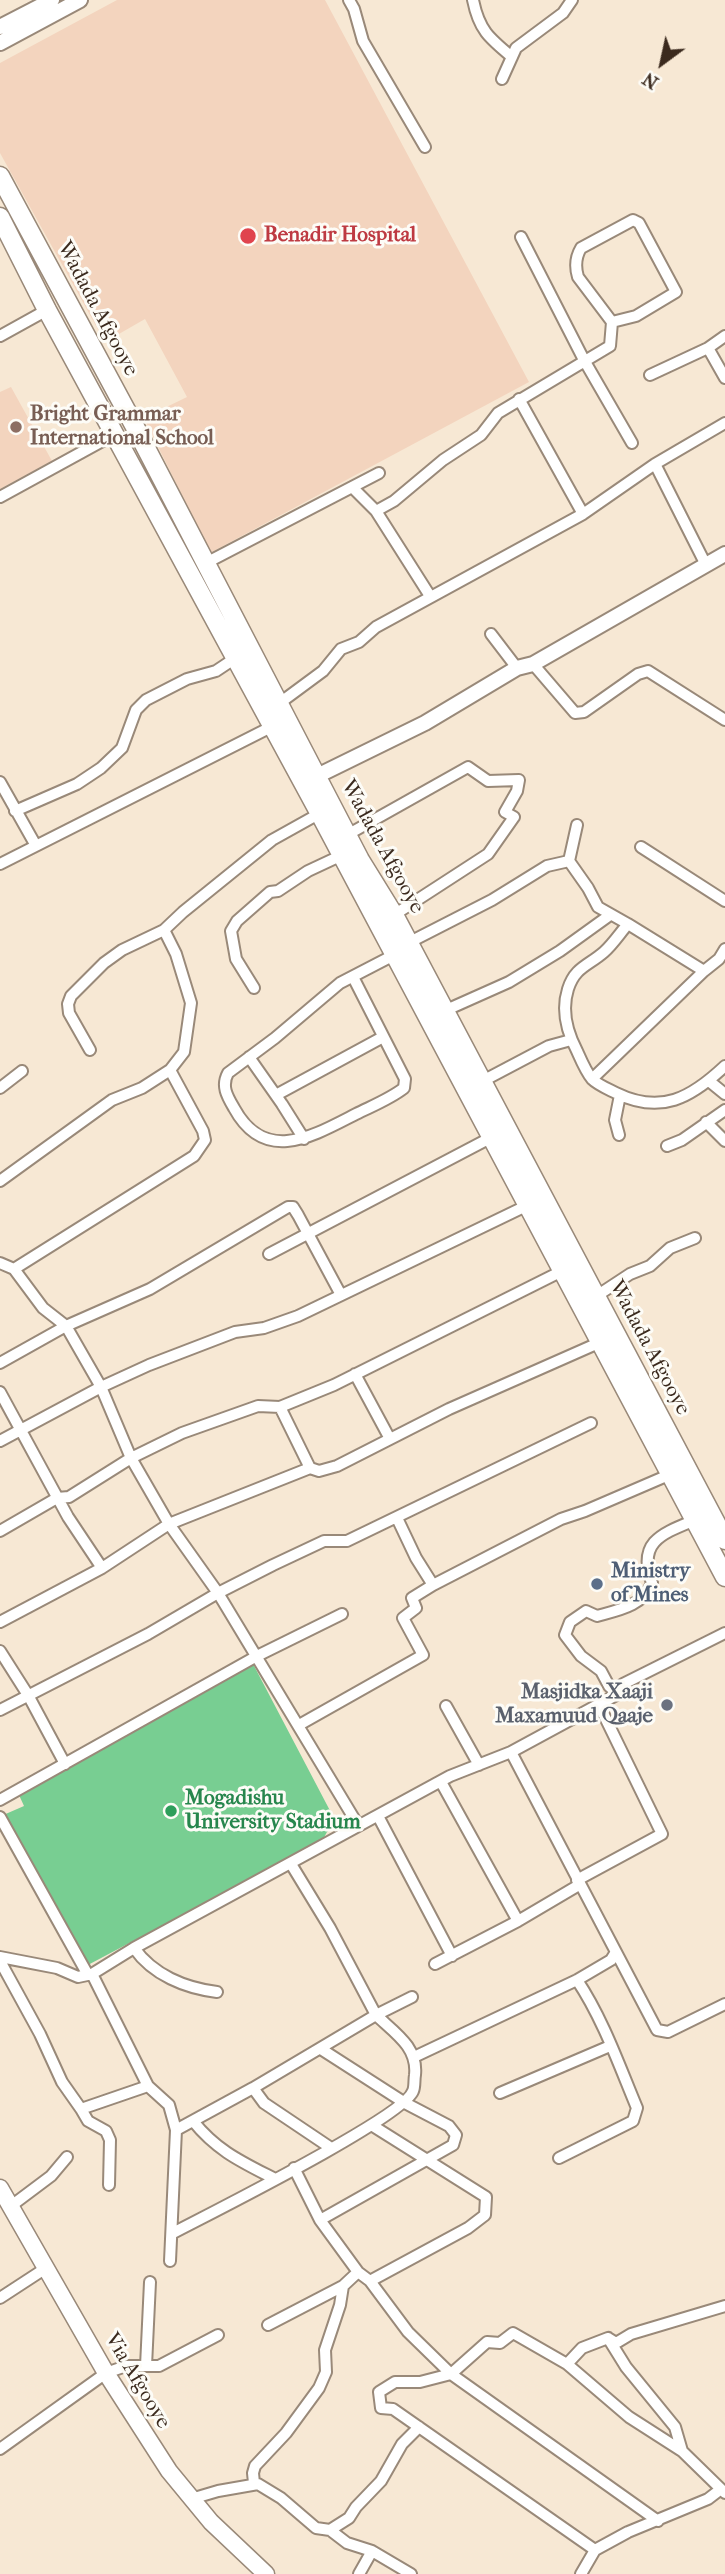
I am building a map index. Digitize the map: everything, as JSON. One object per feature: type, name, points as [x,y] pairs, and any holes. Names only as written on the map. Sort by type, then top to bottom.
[{"type":"highway","name":"Wadada Afgooye","points":[[0,176],[134,425],[276,716],[326,809],[347,835],[394,915],[444,1011],[492,1137],[561,1272],[608,1337],[725,1540]]},
{"type":"highway","name":"Wadada Afgooye","points":[[0,217],[234,659],[317,776],[340,856],[394,955],[577,1262],[595,1297],[608,1337],[671,1474],[725,1577]]},
{"type":"main road","name":"Via Afgooye","points":[[4,2197],[107,2373],[169,2471],[211,2522],[266,2574]]},
{"type":"street","points":[[0,27],[52,0]]},
{"type":"street","points":[[0,43],[80,0]]},
{"type":"street","points":[[349,0],[363,41],[425,148]]},
{"type":"street","points":[[473,0],[477,19],[486,35],[512,57]]},
{"type":"street","points":[[502,79],[516,48],[563,13],[572,0]]},
{"type":"street","points":[[376,511],[394,501],[443,460],[481,435],[498,413],[610,346],[612,323],[578,277],[575,269],[577,255],[581,248],[633,220],[639,223],[676,292],[636,316],[612,323]]},
{"type":"street","points":[[521,237],[584,360],[632,443]]},
{"type":"street","points":[[0,336],[47,310]]},
{"type":"street","points":[[650,375],[708,348],[725,336]]},
{"type":"street","points":[[708,348],[725,378]]},
{"type":"street","points":[[519,399],[583,514]]},
{"type":"street","points":[[0,864],[276,716],[323,671],[341,649],[359,642],[376,627],[430,596],[583,514],[655,464],[725,423]]},
{"type":"street","points":[[0,497],[115,434]]},
{"type":"street","points":[[655,464],[706,565]]},
{"type":"street","points":[[204,564],[379,473]]},
{"type":"street","points":[[352,487],[376,511],[430,596]]},
{"type":"street","points":[[317,776],[425,723],[517,668],[533,664],[725,554]]},
{"type":"street","points":[[491,634],[517,668]]},
{"type":"street","points":[[15,811],[76,784],[102,768],[122,748],[136,710],[146,701],[187,679],[216,671],[234,659]]},
{"type":"street","points":[[533,664],[575,713],[584,712],[638,674],[648,671],[725,720]]},
{"type":"street","points":[[347,835],[468,767],[488,781],[519,780],[517,791],[505,812],[514,817],[488,854],[394,915]]},
{"type":"street","points":[[0,782],[35,844]]},
{"type":"street","points":[[90,1050],[69,1013],[71,996],[104,963],[122,950],[164,930],[272,840],[326,809]]},
{"type":"street","points":[[577,825],[569,861],[598,907],[704,971]]},
{"type":"street","points":[[641,846],[725,901]]},
{"type":"street","points":[[254,988],[236,959],[231,931],[237,920],[270,892],[278,891],[309,871],[340,856]]},
{"type":"street","points":[[352,977],[405,1079],[404,1088],[304,1139],[278,1140],[257,1135],[242,1122],[225,1092],[224,1080],[228,1073],[275,1038],[320,998],[352,977],[394,955],[408,943],[492,900],[547,866],[569,861]]},
{"type":"street","points":[[444,1011],[509,982],[560,951],[610,915]]},
{"type":"street","points":[[628,923],[605,951],[577,971],[567,991],[564,1015],[571,1040],[592,1079],[633,1101],[660,1103],[684,1098],[725,1066]]},
{"type":"street","points":[[0,1181],[112,1100],[142,1088],[170,1070],[184,1052],[191,1003],[176,954],[164,930]]},
{"type":"street","points":[[592,1079],[719,959],[725,949]]},
{"type":"street","points":[[276,1095],[383,1037]]},
{"type":"street","points":[[474,1087],[549,1046],[571,1040]]},
{"type":"street","points":[[249,1057],[304,1139]]},
{"type":"street","points":[[14,1269],[201,1149],[205,1140],[203,1131],[170,1070]]},
{"type":"street","points":[[0,1088],[22,1071]]},
{"type":"street","points":[[709,1081],[725,1094]]},
{"type":"street","points":[[620,1095],[615,1120],[620,1135]]},
{"type":"street","points":[[667,1146],[682,1140],[725,1110]]},
{"type":"street","points":[[706,1122],[725,1141]]},
{"type":"street","points":[[269,1254],[492,1137]]},
{"type":"street","points":[[0,1441],[101,1387],[149,1365],[235,1332],[279,1324],[526,1206]]},
{"type":"street","points":[[0,1363],[66,1326],[150,1289],[288,1207],[293,1208],[298,1215],[341,1295]]},
{"type":"street","points":[[595,1297],[630,1274],[650,1266],[670,1248],[695,1238]]},
{"type":"street","points":[[0,1531],[57,1498],[69,1497],[131,1458],[182,1433],[258,1406],[280,1407],[355,1374],[577,1262]]},
{"type":"street","points":[[0,1263],[14,1269],[43,1308],[66,1326],[101,1387],[131,1458],[169,1524],[218,1593],[358,1825]]},
{"type":"street","points":[[0,1622],[102,1568],[169,1524],[310,1468],[318,1471],[337,1466],[449,1409],[608,1337]]},
{"type":"street","points":[[355,1374],[390,1439]]},
{"type":"street","points":[[0,1392],[57,1498],[102,1568]]},
{"type":"street","points":[[280,1407],[310,1468]]},
{"type":"street","points":[[0,1710],[148,1634],[218,1593],[324,1541],[347,1541],[591,1423]]},
{"type":"street","points":[[299,1725],[423,1655],[402,1618],[416,1608],[412,1598],[561,1519],[671,1474]]},
{"type":"street","points":[[397,1518],[416,1558],[433,1585]]},
{"type":"street","points":[[618,1694],[609,1686],[601,1671],[581,1656],[565,1635],[570,1622],[586,1611],[597,1616],[629,1608],[648,1593],[652,1583],[646,1567],[646,1555],[651,1544],[679,1526],[695,1520]]},
{"type":"street","points":[[0,1800],[257,1656],[342,1614]]},
{"type":"street","points":[[0,1959],[57,1968],[78,1977],[90,1974],[358,1825],[450,1776],[511,1752],[618,1694],[623,1684],[725,1633]]},
{"type":"street","points":[[0,1651],[28,1695],[65,1763]]},
{"type":"street","points":[[435,1964],[518,1921],[662,1834],[599,1704]]},
{"type":"street","points":[[446,1706],[478,1765]]},
{"type":"street","points":[[511,1752],[657,2030],[667,2032],[725,2004]]},
{"type":"street","points":[[441,1782],[518,1921]]},
{"type":"street","points":[[378,1816],[452,1956]]},
{"type":"street","points":[[0,1817],[90,1974],[148,2086],[169,2105],[176,2130],[170,2261]]},
{"type":"street","points":[[173,2234],[373,2126],[405,2102],[414,2091],[416,2066],[408,2044],[376,2015],[338,1943],[291,1864]]},
{"type":"street","points":[[134,1948],[148,1965],[178,1982],[194,1989],[218,1992]]},
{"type":"street","points":[[414,2057],[577,1980],[611,1960],[616,1952]]},
{"type":"street","points":[[0,1959],[62,2082],[88,2121],[106,2131],[110,2140],[109,2185]]},
{"type":"street","points":[[559,2158],[633,2121],[637,2114],[637,2108],[588,1996],[577,1980]]},
{"type":"street","points":[[176,2130],[412,1997]]},
{"type":"street","points":[[500,2093],[610,2046]]},
{"type":"street","points":[[320,2220],[453,2145],[456,2135],[449,2126],[405,2102],[321,2049]]},
{"type":"street","points":[[81,2109],[148,2086]]},
{"type":"street","points":[[253,2088],[264,2103],[331,2148]]},
{"type":"street","points":[[193,2121],[207,2139],[223,2152],[275,2179]]},
{"type":"street","points":[[370,2281],[468,2228],[485,2215],[486,2197],[373,2126]]},
{"type":"street","points":[[4,2197],[51,2176],[67,2157]]},
{"type":"street","points":[[294,2168],[320,2220],[358,2272],[370,2281],[408,2332],[452,2374],[659,2521]]},
{"type":"street","points":[[0,2298],[46,2269]]},
{"type":"street","points":[[268,2325],[343,2286],[358,2272]]},
{"type":"street","points":[[146,2366],[150,2281]]},
{"type":"street","points":[[254,2483],[253,2473],[256,2466],[286,2433],[319,2388],[326,2372],[325,2350],[340,2305],[343,2286]]},
{"type":"street","points":[[608,2338],[616,2343],[631,2334],[725,2306]]},
{"type":"street","points":[[580,2574],[595,2550],[628,2532],[659,2521],[723,2491],[682,2451],[629,2417],[566,2364],[513,2333],[500,2343],[487,2342],[452,2374],[420,2382],[395,2382],[379,2392],[381,2408],[393,2409],[595,2550]]},
{"type":"street","points":[[0,2449],[107,2373],[126,2365],[159,2366],[218,2335]]},
{"type":"street","points":[[566,2364],[582,2348],[608,2338]]},
{"type":"street","points":[[608,2338],[626,2367],[675,2427],[682,2451]]},
{"type":"street","points":[[330,2530],[349,2518],[381,2481],[402,2444],[404,2445],[419,2427]]},
{"type":"street","points":[[191,2499],[254,2483],[281,2498],[316,2528],[330,2530],[346,2543],[372,2552],[411,2574]]},
{"type":"street","points":[[359,2574],[372,2552]]},
{"type":"shaded area","name":"Benadir Hospital","points":[[117,0],[325,0],[529,382],[210,553],[144,418],[187,397],[145,319],[105,342],[0,153],[0,63]]},
{"type":"shaded area","name":"Bright Grammar International School","points":[[11,387],[52,461],[0,489],[0,392]]},
{"type":"green space","name":"Mogadishu University Stadium","points":[[252,1662],[337,1824],[327,1832],[322,1841],[86,1966],[1,1816],[24,1806],[19,1795]]},
{"type":"place","name":"Benadir Hospital","points":[[248,236]]},
{"type":"place","name":"Bright Grammar International School","points":[[16,427]]},
{"type":"place","name":"Ministry of Mines","points":[[597,1584]]},
{"type":"place","name":"Masjidka Xaaji Maxamuud Qaaje","points":[[667,1705]]},
{"type":"place","name":"Mogadishu University Stadium","points":[[171,1811]]}]
